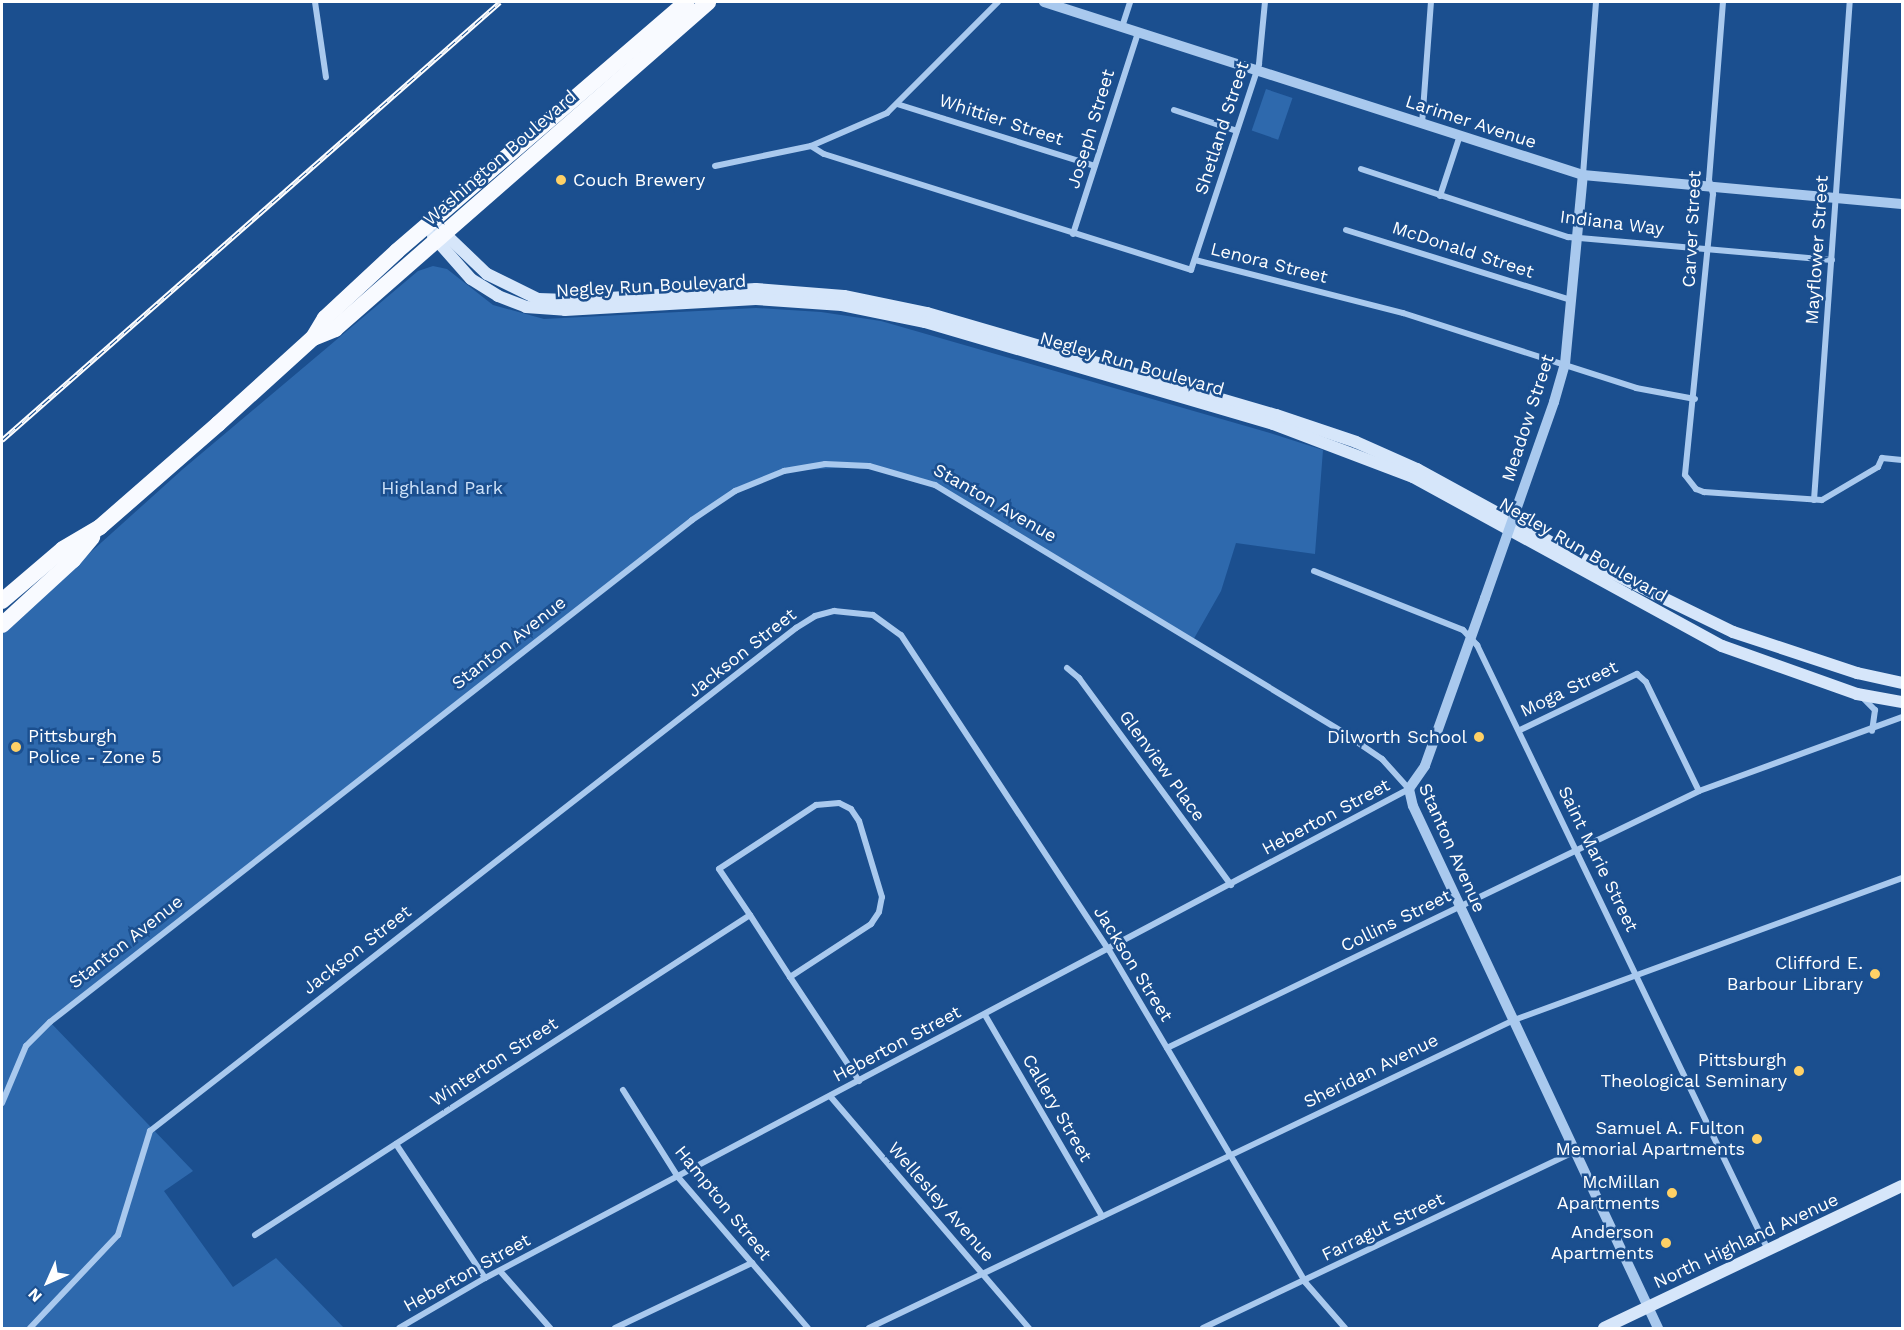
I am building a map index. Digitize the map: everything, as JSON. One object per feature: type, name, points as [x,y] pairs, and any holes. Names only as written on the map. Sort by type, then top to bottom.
[{"type":"highway","name":"Washington Boulevard","points":[[314,338],[325,318],[429,224],[687,2]]},
{"type":"highway","name":"Washington Boulevard","points":[[2,625],[73,560],[100,527],[314,338],[335,329],[708,2]]},
{"type":"highway","name":"Washington Boulevard","points":[[2,601],[63,549],[100,527]]},
{"type":"main road","name":"Negley Run Boulevard","points":[[429,224],[479,285],[526,307],[565,310],[756,299],[842,305],[925,322],[1273,423],[1352,451],[1423,482],[1713,641],[1857,694],[1902,702]]},
{"type":"main road","name":"Negley Run Boulevard","points":[[440,236],[487,274],[538,299],[576,300],[756,289],[844,296],[927,313],[1276,415],[1356,442],[1417,469],[1567,551],[1733,632],[1857,674],[1902,683]]},
{"type":"main road","name":"North Highland Avenue","points":[[1604,1329],[1902,1186]]},
{"type":"street","points":[[315,2],[326,77]]},
{"type":"street","points":[[715,166],[811,146],[886,113],[998,2]]},
{"type":"street","name":"Larimer Avenue","points":[[1044,2],[1583,175],[1902,204]]},
{"type":"street","points":[[1122,27],[1130,2]]},
{"type":"street","name":"Shetland Street","points":[[1194,260],[1256,71],[1265,2]]},
{"type":"street","points":[[1422,124],[1431,2]]},
{"type":"street","name":"Meadow Street","points":[[1409,789],[1425,766],[1566,364],[1596,2]]},
{"type":"street","name":"Carver Street","points":[[1723,2],[1708,249],[1695,399],[1685,475],[1696,489],[1814,500]]},
{"type":"street","name":"Mayflower Street","points":[[1814,500],[1850,2]]},
{"type":"street","name":"Joseph Street","points":[[1073,234],[1138,33]]},
{"type":"street","name":"Whittier Street","points":[[897,104],[1095,166]]},
{"type":"street","points":[[1174,110],[1237,131]]},
{"type":"street","points":[[1440,196],[1460,135]]},
{"type":"street","name":"Lenora Street","points":[[811,146],[824,154],[1191,270],[1194,260],[1403,313],[1636,388],[1695,399]]},
{"type":"street","name":"Indiana Way","points":[[1361,169],[1578,238],[1832,260]]},
{"type":"street","name":"McDonald Street","points":[[1346,230],[1571,300]]},
{"type":"street","points":[[1814,500],[1822,500],[1878,466],[1882,458],[1902,460]]},
{"type":"street","name":"Stanton Avenue","points":[[2,1102],[26,1046],[50,1022],[692,520],[735,491],[784,471],[825,464],[869,466],[935,485],[1341,731],[1382,759],[1409,789],[1413,806],[1650,1306],[1658,1329]]},
{"type":"street","points":[[1314,571],[1463,630],[1470,638]]},
{"type":"street","name":"Jackson Street","points":[[30,1329],[118,1234],[150,1131],[815,616],[859,612],[873,615],[901,635],[1109,950],[1305,1281],[1345,1329]]},
{"type":"street","name":"Saint Marie Street","points":[[1470,638],[1520,730],[1768,1251]]},
{"type":"street","name":"Glenview Place","points":[[1067,668],[1079,678],[1231,885]]},
{"type":"street","name":"Moga Street","points":[[1520,730],[1633,675],[1646,682],[1699,792]]},
{"type":"street","points":[[1857,694],[1875,710],[1872,730]]},
{"type":"street","name":"Collins Street","points":[[1167,1048],[1460,905],[1699,792],[1902,717]]},
{"type":"street","name":"Heberton Street","points":[[399,1329],[485,1278],[1109,950],[1409,789]]},
{"type":"street","points":[[790,977],[871,924],[879,912],[882,897],[859,821],[851,809],[839,803],[816,805],[719,869],[750,915],[790,977],[859,1081]]},
{"type":"street","name":"Sheridan Avenue","points":[[869,1329],[1514,1020],[1902,878]]},
{"type":"street","name":"Winterton Street","points":[[255,1235],[750,915]]},
{"type":"street","name":"Callery Street","points":[[985,1015],[1102,1216]]},
{"type":"street","name":"Hampton Street","points":[[623,1090],[678,1177],[808,1329]]},
{"type":"street","name":"Wellesley Avenue","points":[[830,1096],[1029,1329]]},
{"type":"street","points":[[396,1144],[485,1278]]},
{"type":"street","name":"Farragut Street","points":[[1203,1329],[1576,1151]]},
{"type":"street","points":[[615,1329],[752,1263]]},
{"type":"street","points":[[500,1271],[550,1329]]},
{"type":"green space","points":[[1266,89],[1292,98],[1278,140],[1252,131]]},
{"type":"green space","name":"Highland Park","points":[[433,266],[447,269],[493,305],[544,319],[756,308],[821,312],[881,321],[1323,450],[1315,554],[1236,543],[1221,591],[1192,642],[921,478],[869,466],[784,471],[735,491],[692,520],[50,1022],[193,1171],[164,1191],[233,1287],[276,1258],[344,1328],[2,1328],[2,632],[183,469],[418,271]]},
{"type":"railway","points":[[2,440],[500,2]]},
{"type":"place","name":"Couch Brewery","points":[[561,180]]},
{"type":"place","name":"Dilworth School","points":[[1479,737]]},
{"type":"place","name":"Pittsburgh Police - Zone 5","points":[[16,747]]},
{"type":"place","name":"Clifford E. Barbour Library","points":[[1875,974]]},
{"type":"place","name":"Pittsburgh Theological Seminary","points":[[1799,1071]]},
{"type":"place","name":"Samuel A. Fulton Memorial Apartments","points":[[1757,1139]]},
{"type":"place","name":"McMillan Apartments","points":[[1672,1193]]},
{"type":"place","name":"Anderson Apartments","points":[[1666,1243]]}]
